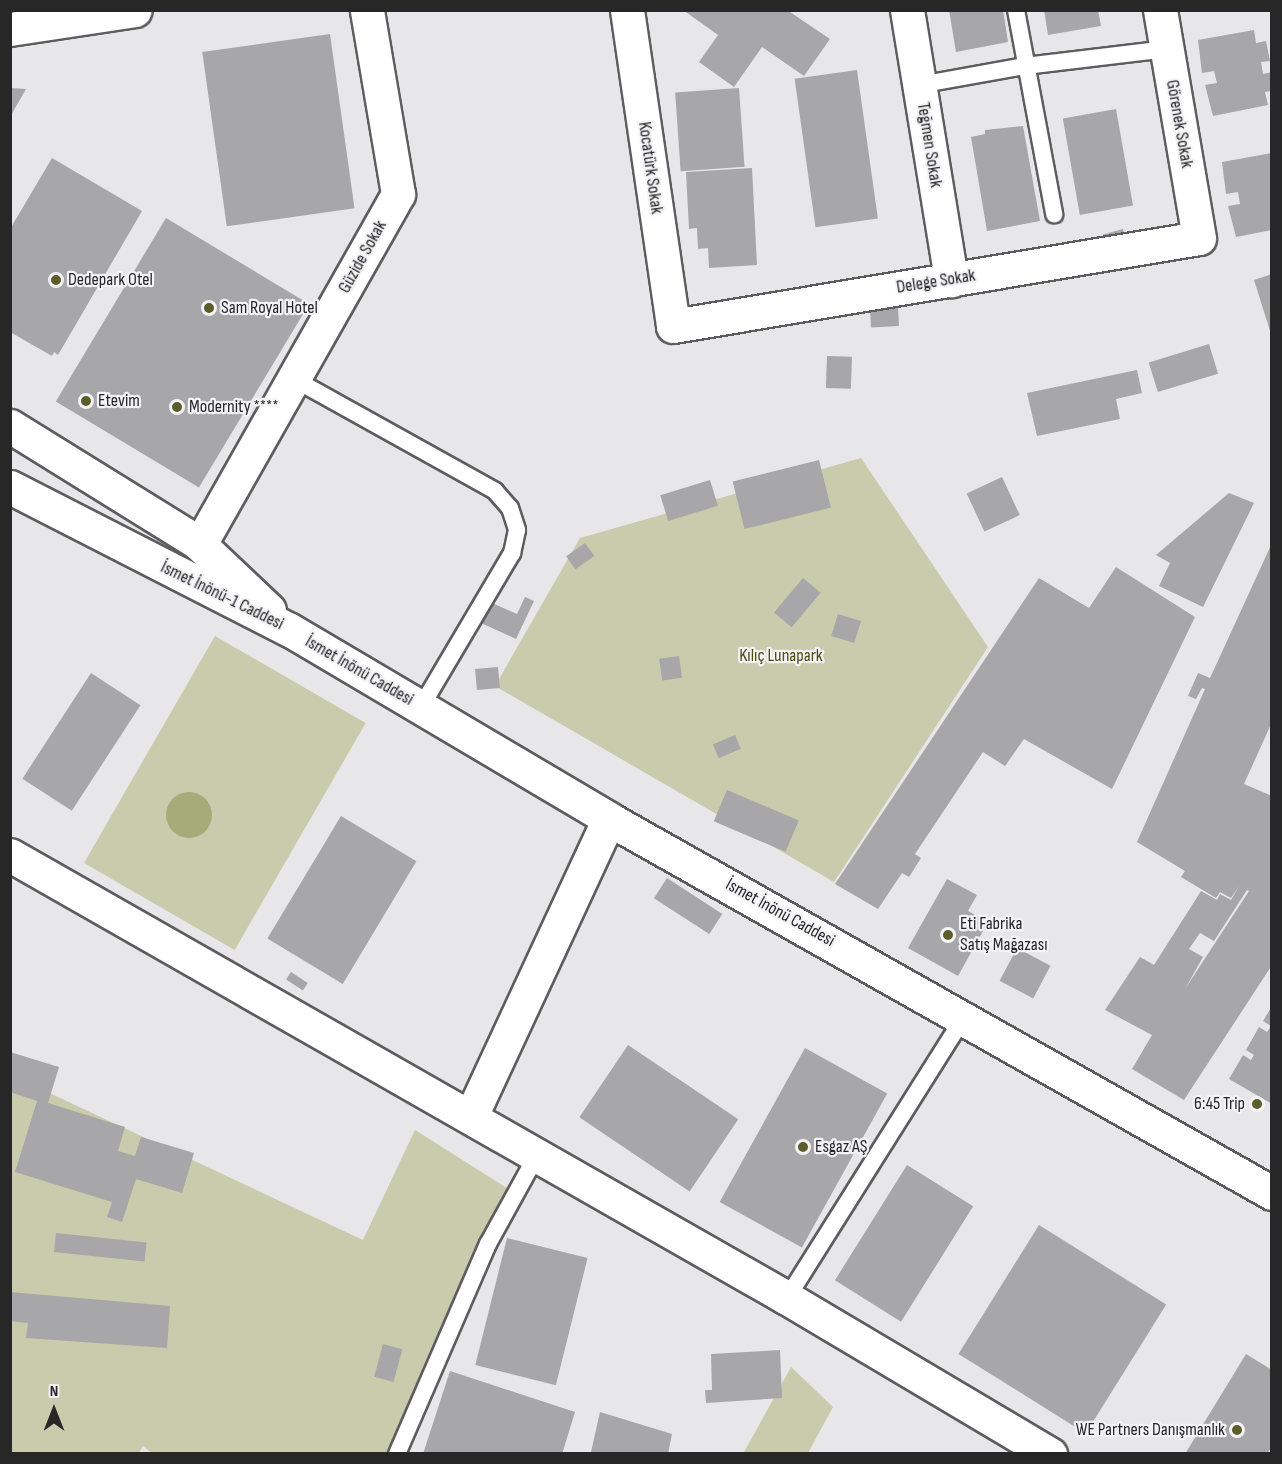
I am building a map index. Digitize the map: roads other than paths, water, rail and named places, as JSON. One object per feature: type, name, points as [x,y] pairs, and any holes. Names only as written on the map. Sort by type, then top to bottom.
[{"type":"street","points":[[10,29],[78,15],[135,10]]},
{"type":"street","name":"Güzide Sokak","points":[[200,544],[398,194],[368,10]]},
{"type":"street","name":"Kocatürk Sokak","points":[[627,10],[673,326]]},
{"type":"street","name":"Teğmen Sokak","points":[[907,10],[951,280]]},
{"type":"street","name":"Görenek Sokak","points":[[1160,10],[1199,238]]},
{"type":"street","name":"Delege Sokak","points":[[673,326],[1199,238]]},
{"type":"street","name":"İsmet İnönü-1 Caddesi","points":[[10,426],[200,544],[290,630]]},
{"type":"street","name":"İsmet İnönü-1 Caddesi","points":[[10,487],[290,630]]},
{"type":"street","name":"İsmet İnönü Caddesi","points":[[290,630],[609,819],[1272,1193]]},
{"type":"street","points":[[471,1116],[609,819]]},
{"type":"street","points":[[10,855],[310,1029],[471,1116],[787,1298],[1050,1454]]},
{"type":"lane","points":[[1016,10],[1054,214]]},
{"type":"lane","points":[[919,85],[1025,66],[1167,49]]},
{"type":"lane","points":[[294,379],[495,491],[510,508],[517,530],[512,553],[421,707]]},
{"type":"lane","points":[[787,1298],[963,1019]]},
{"type":"lane","points":[[397,1454],[488,1244],[537,1155]]},
{"type":"place","name":"Dedepark Otel","points":[[56,280]]},
{"type":"place","name":"Sam Royal Hotel","points":[[209,308]]},
{"type":"place","name":"Etevim","points":[[86,401]]},
{"type":"place","name":"Modernity ****","points":[[177,407]]},
{"type":"place","name":"Eti Fabrika Satış Mağazası","points":[[948,935]]},
{"type":"place","name":"6:45 Trip","points":[[1257,1104]]},
{"type":"place","name":"Esgaz AŞ","points":[[803,1147]]},
{"type":"place","name":"WE Partners Danışmanlık","points":[[1237,1430]]},
{"type":"park label","name":"Kılıç Lunapark","points":[[781,656]]}]
